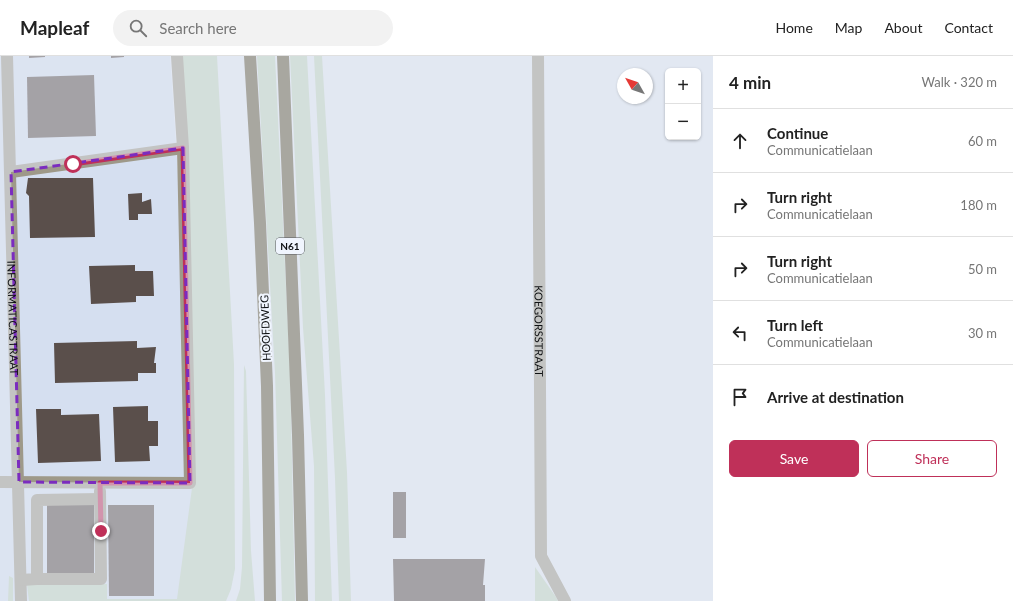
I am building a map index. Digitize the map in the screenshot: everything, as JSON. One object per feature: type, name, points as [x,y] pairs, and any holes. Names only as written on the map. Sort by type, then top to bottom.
[{"type":"main road","name":"HOOFDWEG","points":[[250,56],[260,223],[267,386],[270,601]]},
{"type":"main road","name":"N61","points":[[283,56],[298,435],[302,601]]},
{"type":"street","name":"INFORMATICASTRAAT","points":[[7,56],[21,601]]},
{"type":"street","points":[[0,482],[190,483],[183,148],[176,56]]},
{"type":"street","name":"KOEGORSSTRAAT","points":[[538,56],[541,556],[565,601]]},
{"type":"street","points":[[10,172],[183,148]]},
{"type":"street","points":[[21,580],[101,579],[100,483]]},
{"type":"street","points":[[38,580],[37,500],[100,499]]},
{"type":"highlighted area","points":[[183,148],[190,483],[19,482],[11,172]]},
{"type":"shaded area","points":[[0,56],[170,56],[207,601],[0,601]]},
{"type":"green space","points":[[181,56],[217,56],[234,364],[235,569],[231,589],[226,601],[29,601],[27,585],[107,584],[107,599],[177,599],[192,488]]},
{"type":"green space","points":[[257,56],[275,56],[290,370],[295,601],[282,601],[275,373]]},
{"type":"green space","points":[[290,56],[307,56],[325,395],[332,601],[315,601],[314,466],[303,328]]},
{"type":"green space","points":[[314,56],[322,56],[347,472],[351,601],[339,601],[335,478]]},
{"type":"green space","points":[[244,365],[246,371],[251,551],[255,601],[236,601],[240,589],[242,567]]},
{"type":"green space","points":[[535,567],[556,597],[558,601],[535,601]]},
{"type":"green space","points":[[9,576],[13,578],[13,601],[8,601]]},
{"type":"building","points":[[29,56],[45,56],[45,57],[29,58]]},
{"type":"building","points":[[111,56],[124,56],[124,57],[111,58]]},
{"type":"building","points":[[94,75],[96,136],[28,138],[27,77]]},
{"type":"building","points":[[28,178],[93,178],[95,237],[30,238],[29,196],[26,193]]},
{"type":"building","points":[[142,193],[142,202],[151,199],[152,214],[138,214],[138,220],[129,220],[128,194]]},
{"type":"building","points":[[135,265],[135,271],[153,271],[154,296],[136,296],[136,302],[91,304],[89,266]]},
{"type":"building","points":[[137,341],[137,348],[156,347],[154,363],[156,363],[156,373],[138,373],[138,381],[55,383],[54,343]]},
{"type":"building","points":[[148,406],[148,421],[158,421],[158,446],[149,446],[150,461],[115,462],[113,407]]},
{"type":"building","points":[[36,409],[61,409],[61,415],[99,414],[101,461],[38,463]]},
{"type":"building","points":[[393,492],[406,492],[406,538],[393,538]]},
{"type":"building","points":[[47,505],[94,505],[94,574],[47,575]]},
{"type":"building","points":[[108,505],[154,505],[154,596],[109,596]]},
{"type":"building","points":[[393,559],[485,559],[483,585],[485,585],[485,601],[394,601]]},
{"type":"route","points":[[73,164],[183,148],[190,483],[100,483],[101,531]]}]
